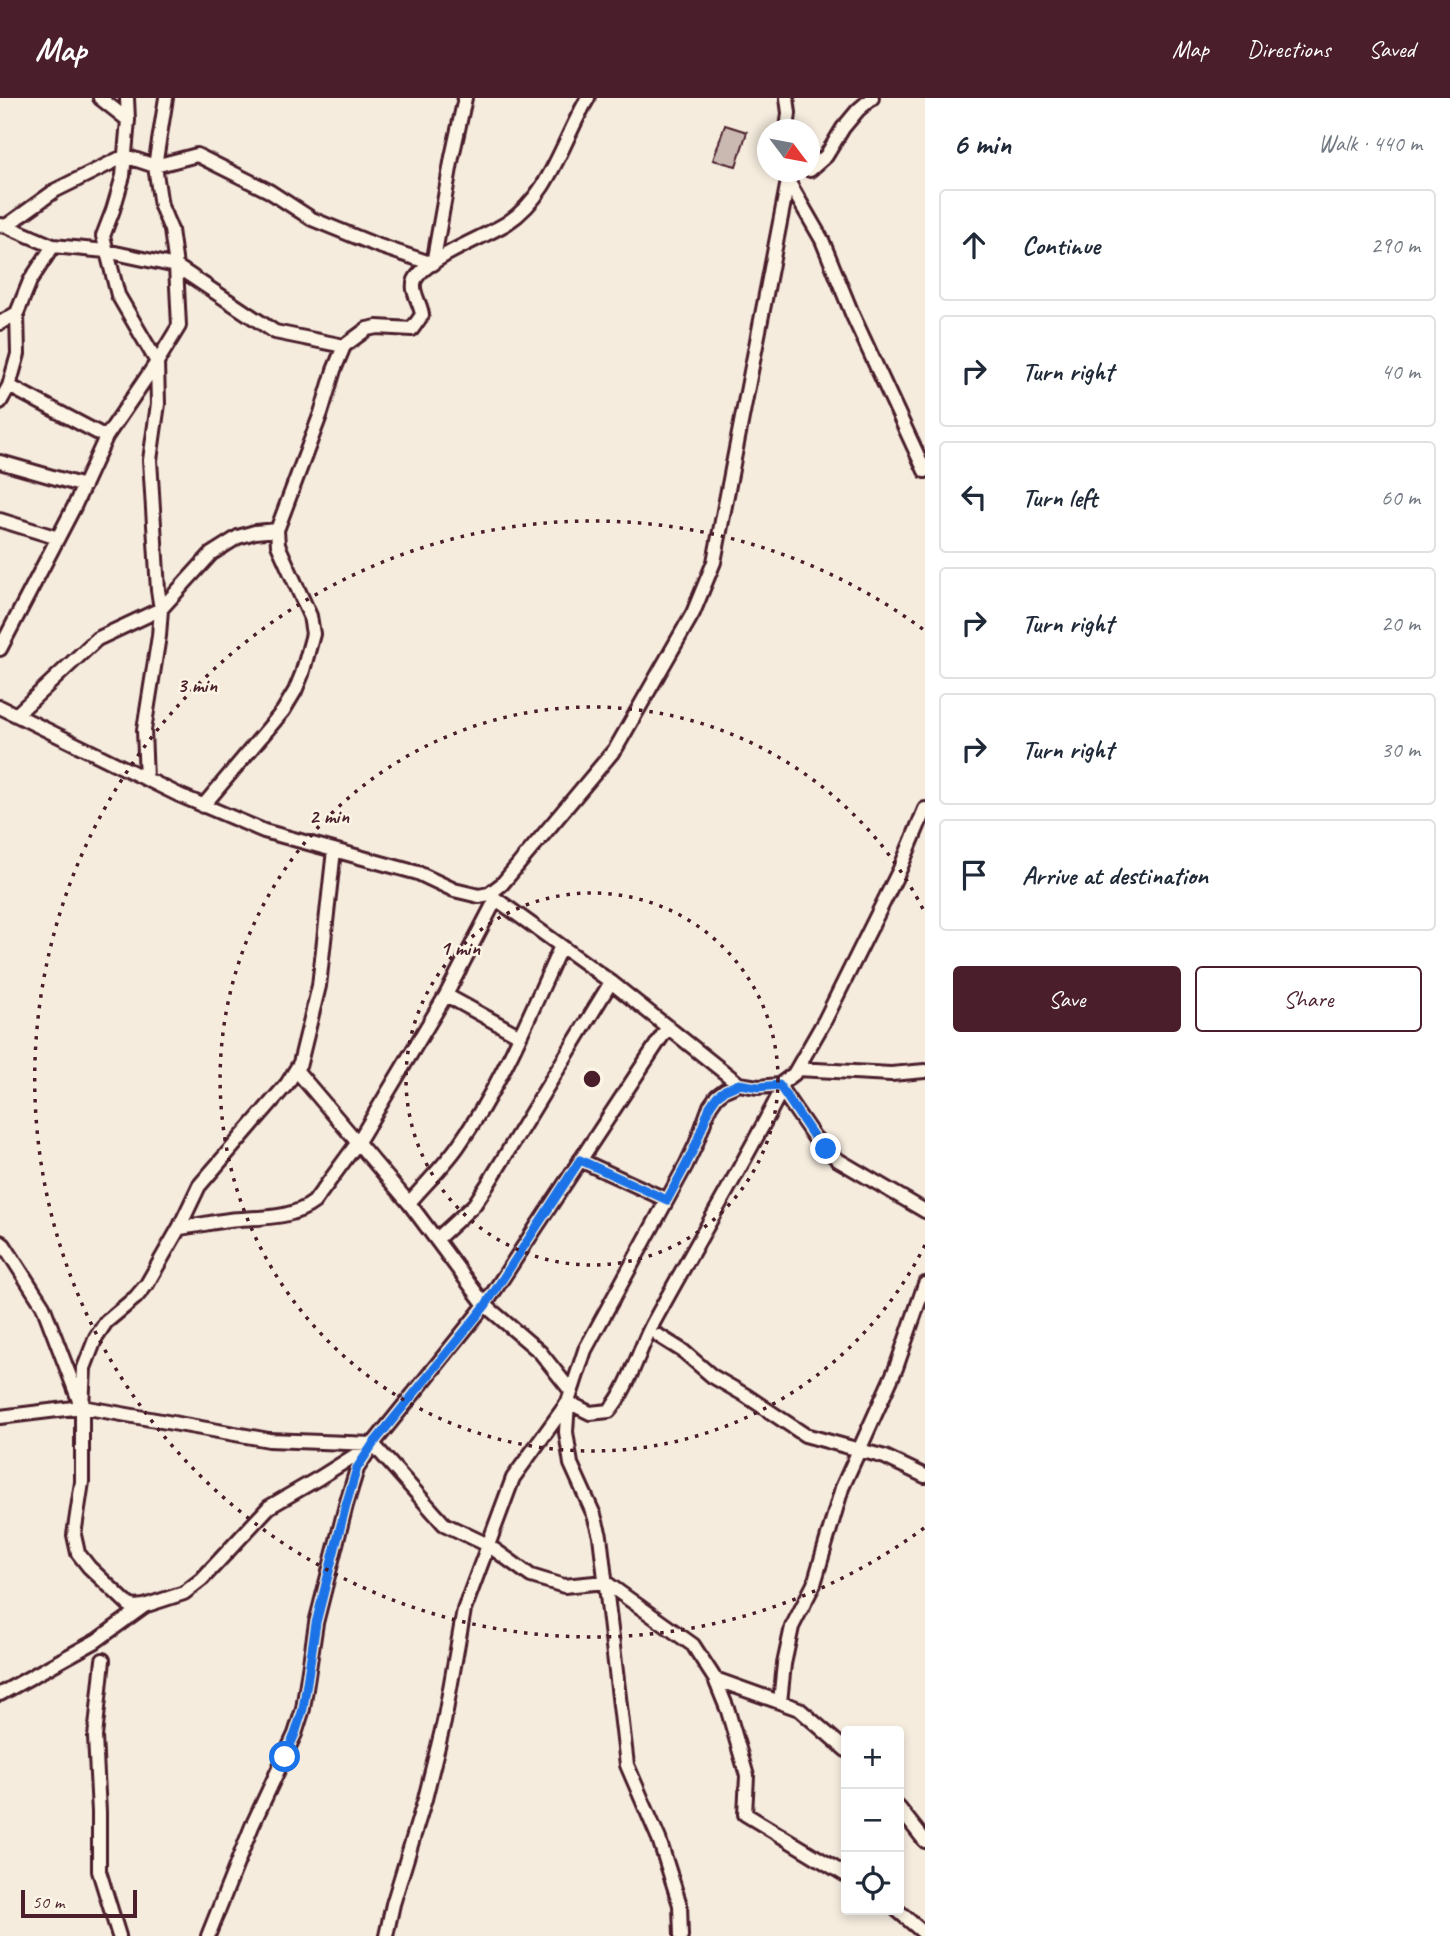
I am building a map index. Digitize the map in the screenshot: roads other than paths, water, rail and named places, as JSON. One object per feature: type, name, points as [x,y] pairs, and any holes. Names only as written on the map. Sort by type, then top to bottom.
[{"type":"street","points":[[100,98],[128,120]]},
{"type":"street","points":[[127,98],[128,120],[123,176],[103,236],[118,295],[157,362],[158,404],[150,460],[161,609],[144,730],[146,779]]},
{"type":"street","points":[[0,649],[84,486],[106,437],[179,326],[171,230],[161,206],[155,166],[166,98]]},
{"type":"street","points":[[433,264],[465,98]]},
{"type":"street","points":[[203,806],[283,711],[302,674],[313,634],[310,617],[278,545],[277,530],[344,346],[367,330],[377,327],[412,329],[422,315],[422,307],[413,287],[416,278],[424,269],[506,224],[527,207],[545,185],[588,98]]},
{"type":"street","points":[[787,98],[788,119]]},
{"type":"street","points":[[820,161],[843,128],[872,98]]},
{"type":"street","points":[[3,226],[56,190],[125,156],[155,166],[197,155],[269,191],[312,219],[433,264]]},
{"type":"street","points":[[179,1228],[292,1214],[314,1202],[358,1142],[446,995],[492,897],[616,748],[693,613],[714,562],[789,182]]},
{"type":"street","points":[[790,182],[822,240],[853,316],[925,471]]},
{"type":"street","points":[[3,226],[53,246],[106,251],[176,266],[275,332],[344,346]]},
{"type":"street","points":[[0,402],[9,386],[18,354],[17,313],[30,281],[53,246]]},
{"type":"street","points":[[0,323],[17,313]]},
{"type":"street","points":[[9,386],[106,437]]},
{"type":"street","points":[[0,462],[84,486]]},
{"type":"street","points":[[0,520],[58,538]]},
{"type":"street","points":[[17,713],[97,639],[161,609],[211,554],[238,537],[277,530]]},
{"type":"street","points":[[0,707],[203,806],[264,831],[418,873],[454,890],[492,897],[611,982],[739,1084],[780,1087]]},
{"type":"street","points":[[296,1070],[409,1203],[485,1306],[540,1352],[570,1397],[590,1412],[609,1411],[619,1399],[641,1345],[757,1136],[780,1087],[797,1069],[825,1020],[900,869],[925,809]]},
{"type":"street","points":[[334,850],[319,986],[300,1063],[287,1084],[199,1186],[147,1284],[106,1322],[96,1337],[84,1368],[82,1482],[74,1535],[78,1553],[129,1605],[144,1606],[184,1593],[202,1579],[269,1507],[373,1444]]},
{"type":"street","points":[[409,1203],[457,1148],[488,1098],[561,946]]},
{"type":"street","points":[[437,1239],[474,1205],[611,982]]},
{"type":"street","points":[[446,995],[520,1036]]},
{"type":"street","points":[[208,1936],[252,1826],[295,1734],[303,1709],[316,1623],[357,1468],[373,1444],[485,1306],[668,1027]]},
{"type":"street","points":[[797,1069],[891,1074],[925,1071]]},
{"type":"street","points":[[681,1936],[680,1905],[659,1839],[627,1765],[600,1536],[594,1515],[571,1464],[566,1432],[570,1397],[585,1350],[696,1144],[710,1106],[717,1096],[739,1084]]},
{"type":"street","points":[[780,1087],[814,1137],[838,1160],[925,1211]]},
{"type":"street","points":[[580,1160],[667,1200]]},
{"type":"street","points":[[0,1242],[43,1306],[82,1408]]},
{"type":"street","points":[[780,1702],[792,1626],[814,1584],[842,1488],[896,1368],[925,1284]]},
{"type":"street","points":[[659,1336],[683,1351],[712,1376],[804,1435],[885,1458],[925,1476]]},
{"type":"street","points":[[386,1936],[444,1722],[464,1609],[491,1547],[513,1478],[570,1397]]},
{"type":"street","points":[[0,1417],[82,1408],[269,1440],[373,1444],[444,1524],[491,1547],[531,1576],[564,1586],[605,1581],[693,1645],[715,1679],[728,1711],[747,1776],[746,1814],[841,1872]]},
{"type":"street","points":[[0,1694],[96,1641],[144,1606]]},
{"type":"street","points":[[103,1660],[95,1737],[99,1871],[119,1936]]},
{"type":"street","points":[[715,1679],[799,1709],[841,1746]]},
{"type":"street","points":[[904,1814],[925,1841]]},
{"type":"street","points":[[903,1915],[925,1934]]}]
